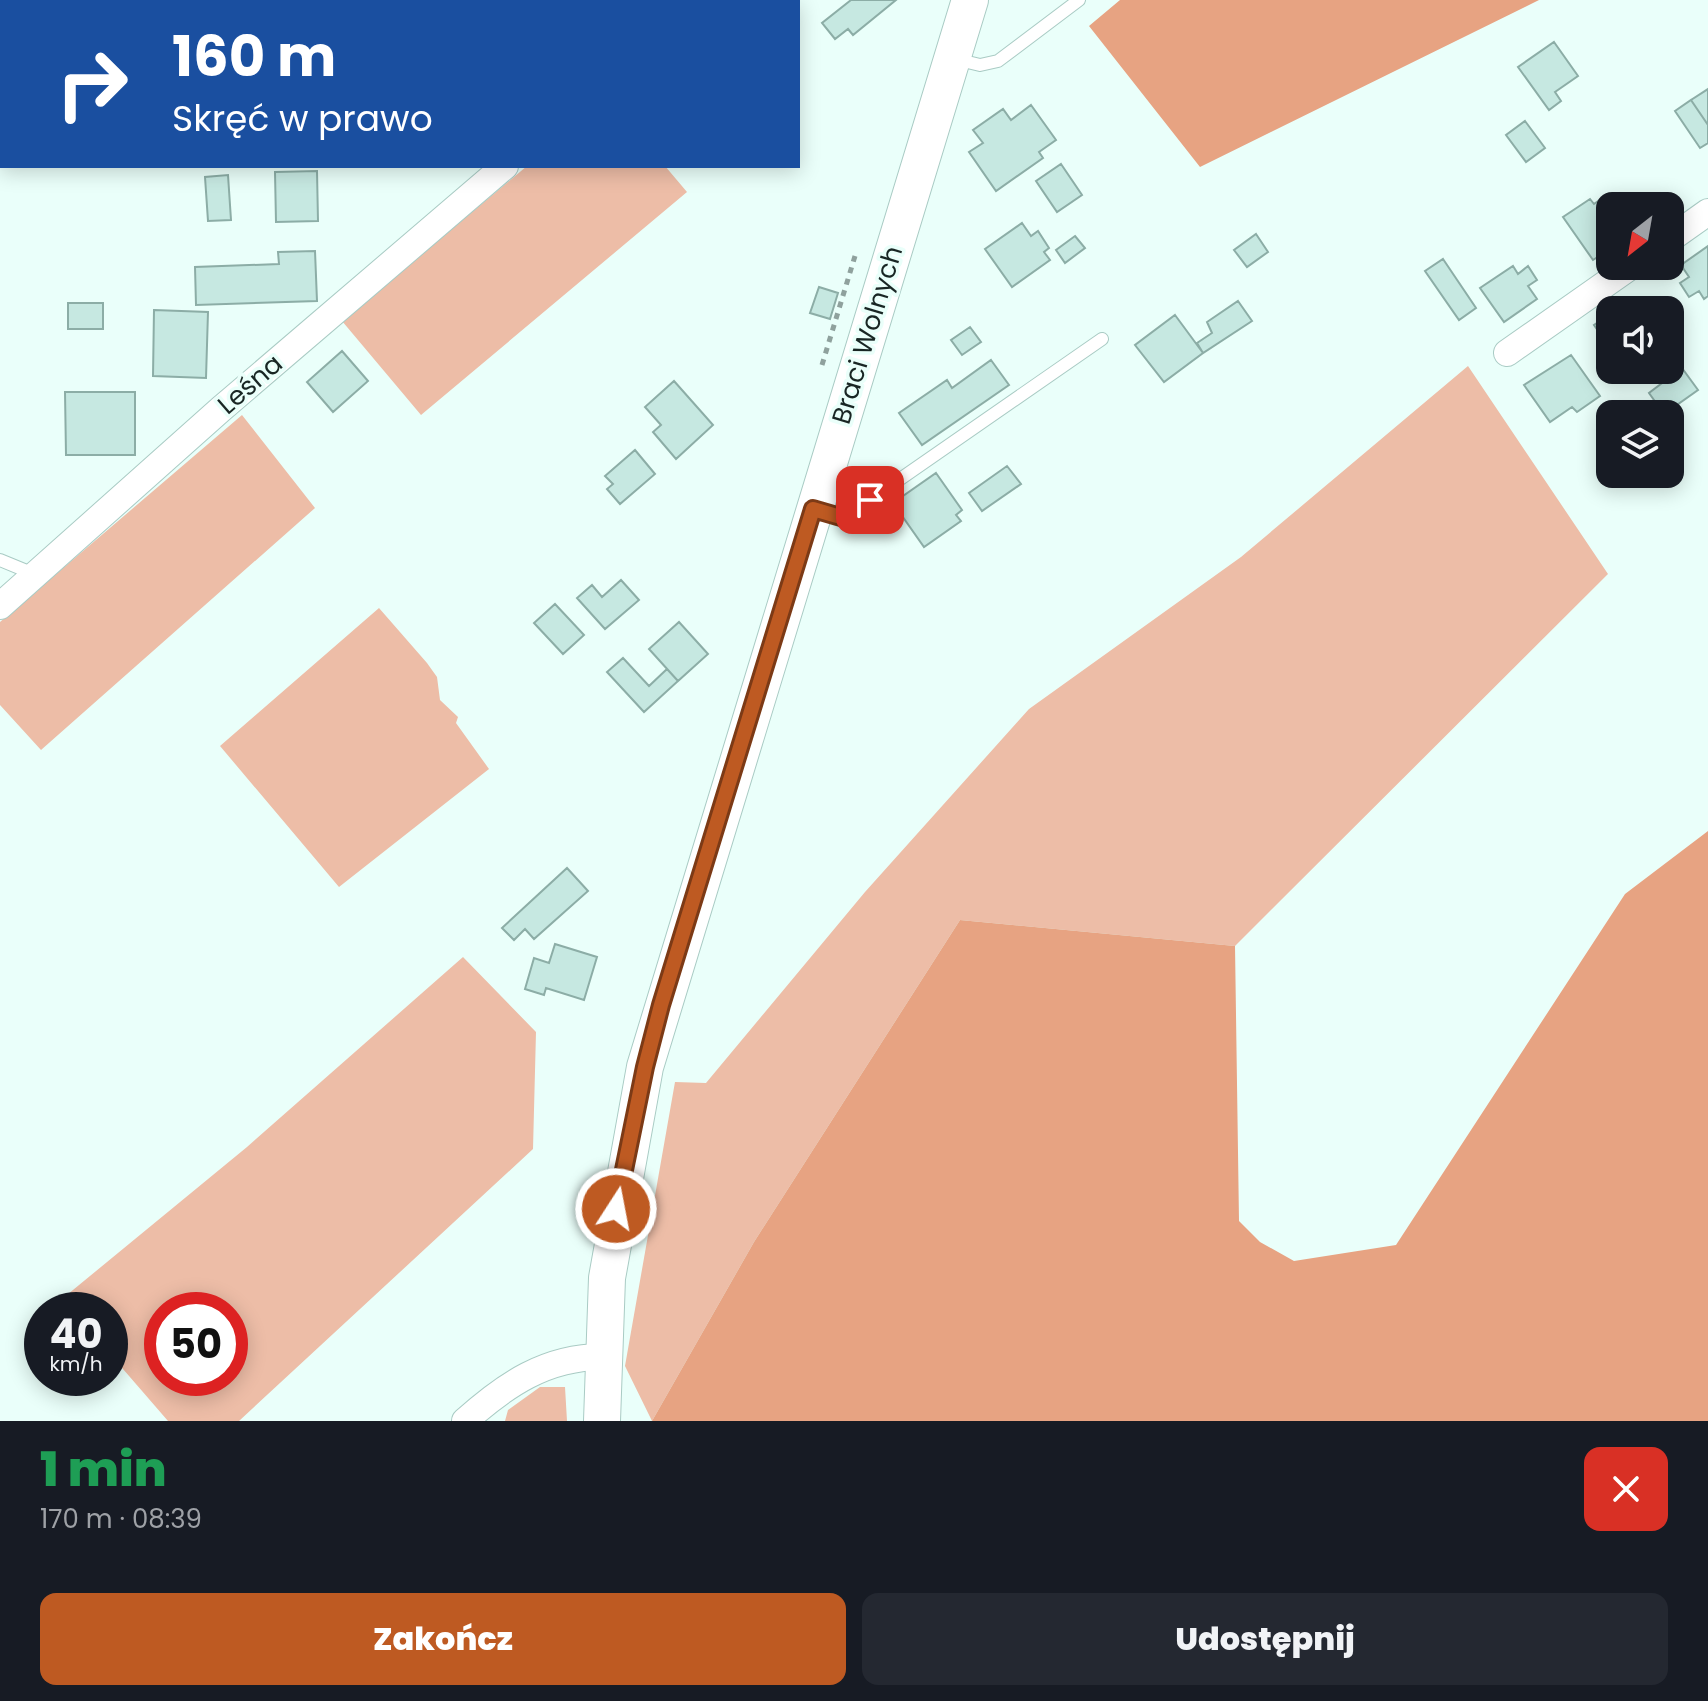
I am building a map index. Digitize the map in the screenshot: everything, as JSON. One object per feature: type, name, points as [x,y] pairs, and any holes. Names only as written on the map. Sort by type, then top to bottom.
[{"type":"main road","name":"Braci Wolnych","points":[[602,1421],[607,1278],[616,1209],[645,1067],[970,0]]},
{"type":"street","name":"Leśna","points":[[0,606],[221,409],[503,168]]},
{"type":"street","points":[[1684,229],[1708,212]]},
{"type":"street","points":[[1507,353],[1611,280]]},
{"type":"street","points":[[465,1421],[511,1383],[543,1366],[579,1357],[602,1357]]},
{"type":"lane","points":[[952,58],[980,65],[998,61],[1079,0]]},
{"type":"lane","points":[[813,509],[844,518],[1102,339]]},
{"type":"lane","points":[[0,560],[35,575]]},
{"type":"shaded area","points":[[1120,0],[1539,0],[1200,167],[1089,26]]},
{"type":"shaded area","points":[[525,168],[667,168],[687,192],[421,415],[342,321]]},
{"type":"shaded area","points":[[1468,366],[1608,574],[1235,946],[960,920],[754,1242],[652,1421],[625,1366],[675,1082],[706,1083],[865,892],[1029,709],[1241,557]]},
{"type":"shaded area","points":[[242,415],[315,508],[41,750],[0,705],[0,622]]},
{"type":"shaded area","points":[[379,608],[437,677],[440,700],[458,717],[456,723],[489,769],[339,887],[220,746]]},
{"type":"shaded area","points":[[1708,831],[1708,1421],[652,1421],[754,1242],[960,920],[1235,946],[1239,1221],[1260,1242],[1294,1261],[1396,1245],[1625,894]]},
{"type":"shaded area","points":[[463,957],[536,1032],[533,1149],[239,1421],[168,1421],[146,1396],[248,1396],[248,1292],[144,1292],[144,1393],[128,1375],[128,1292],[71,1292],[247,1147]]},
{"type":"shaded area","points":[[540,1387],[565,1387],[567,1421],[505,1421],[508,1410]]},
{"type":"building","points":[[851,0],[896,0],[853,35],[848,29],[835,39],[822,23]]},
{"type":"building","points":[[1554,42],[1578,76],[1555,92],[1561,101],[1549,110],[1518,67]]},
{"type":"building","points":[[1708,89],[1708,125],[1691,100]]},
{"type":"building","points":[[1691,100],[1708,125],[1708,143],[1700,148],[1675,111]]},
{"type":"building","points":[[1031,105],[1056,140],[1039,152],[1043,158],[996,191],[969,152],[983,143],[973,130],[1003,109],[1011,120]]},
{"type":"building","points":[[1525,121],[1545,148],[1526,162],[1506,135]]},
{"type":"building","points":[[1061,164],[1082,195],[1057,212],[1036,181]]},
{"type":"building","points":[[317,171],[318,221],[276,222],[275,172]]},
{"type":"building","points":[[228,175],[231,220],[208,221],[205,177]]},
{"type":"building","points":[[1590,199],[1596,203],[1596,258],[1593,260],[1563,217]]},
{"type":"building","points":[[1022,223],[1031,236],[1038,231],[1049,248],[1044,252],[1050,260],[1012,287],[985,249]]},
{"type":"building","points":[[1256,234],[1268,252],[1247,267],[1234,250]]},
{"type":"building","points":[[1075,236],[1085,248],[1065,263],[1056,250]]},
{"type":"building","points":[[1708,246],[1708,296],[1704,299],[1699,291],[1689,297],[1680,283],[1689,277],[1684,263]]},
{"type":"building","points":[[315,251],[317,301],[196,305],[195,267],[279,264],[278,252]]},
{"type":"building","points":[[1443,259],[1476,308],[1459,320],[1425,271]]},
{"type":"building","points":[[1513,266],[1518,274],[1528,266],[1537,280],[1528,286],[1537,299],[1504,322],[1480,288]]},
{"type":"building","points":[[819,287],[838,293],[830,319],[810,313]]},
{"type":"building","points":[[1238,301],[1252,321],[1203,353],[1197,343],[1212,333],[1207,322]]},
{"type":"building","points":[[68,303],[103,303],[103,329],[68,329]]},
{"type":"building","points":[[154,310],[208,312],[206,378],[153,376]]},
{"type":"building","points":[[1175,315],[1203,353],[1164,382],[1135,345]]},
{"type":"building","points":[[970,327],[981,342],[962,355],[951,340]]},
{"type":"building","points":[[342,351],[368,381],[333,412],[307,382]]},
{"type":"building","points":[[1571,355],[1600,396],[1577,412],[1572,407],[1550,422],[1524,385]]},
{"type":"building","points":[[991,360],[1009,385],[922,445],[899,413],[947,380],[952,388]]},
{"type":"building","points":[[1684,371],[1698,390],[1684,400],[1654,400],[1649,393],[1661,384],[1684,384]]},
{"type":"building","points":[[674,381],[713,425],[676,459],[653,432],[661,425],[645,407]]},
{"type":"building","points":[[65,392],[135,392],[135,455],[66,455]]},
{"type":"building","points":[[635,450],[655,474],[620,504],[607,489],[613,484],[605,476]]},
{"type":"building","points":[[1007,466],[1021,484],[982,511],[969,493]]},
{"type":"building","points":[[936,473],[962,510],[956,515],[961,521],[924,547],[893,503]]},
{"type":"building","points":[[621,580],[639,600],[605,629],[577,598],[592,585],[602,597]]},
{"type":"building","points":[[555,604],[584,635],[563,654],[534,623]]},
{"type":"building","points":[[679,622],[708,654],[678,681],[649,649]]},
{"type":"building","points":[[623,658],[649,686],[667,669],[678,681],[644,712],[607,672]]},
{"type":"building","points":[[567,868],[588,891],[534,939],[525,929],[514,940],[502,928]]},
{"type":"building","points":[[555,944],[597,957],[584,1000],[546,988],[544,995],[525,989],[534,958],[549,963]]},
{"type":"route","points":[[616,1209],[661,1005],[813,509],[844,518],[870,500]]}]
